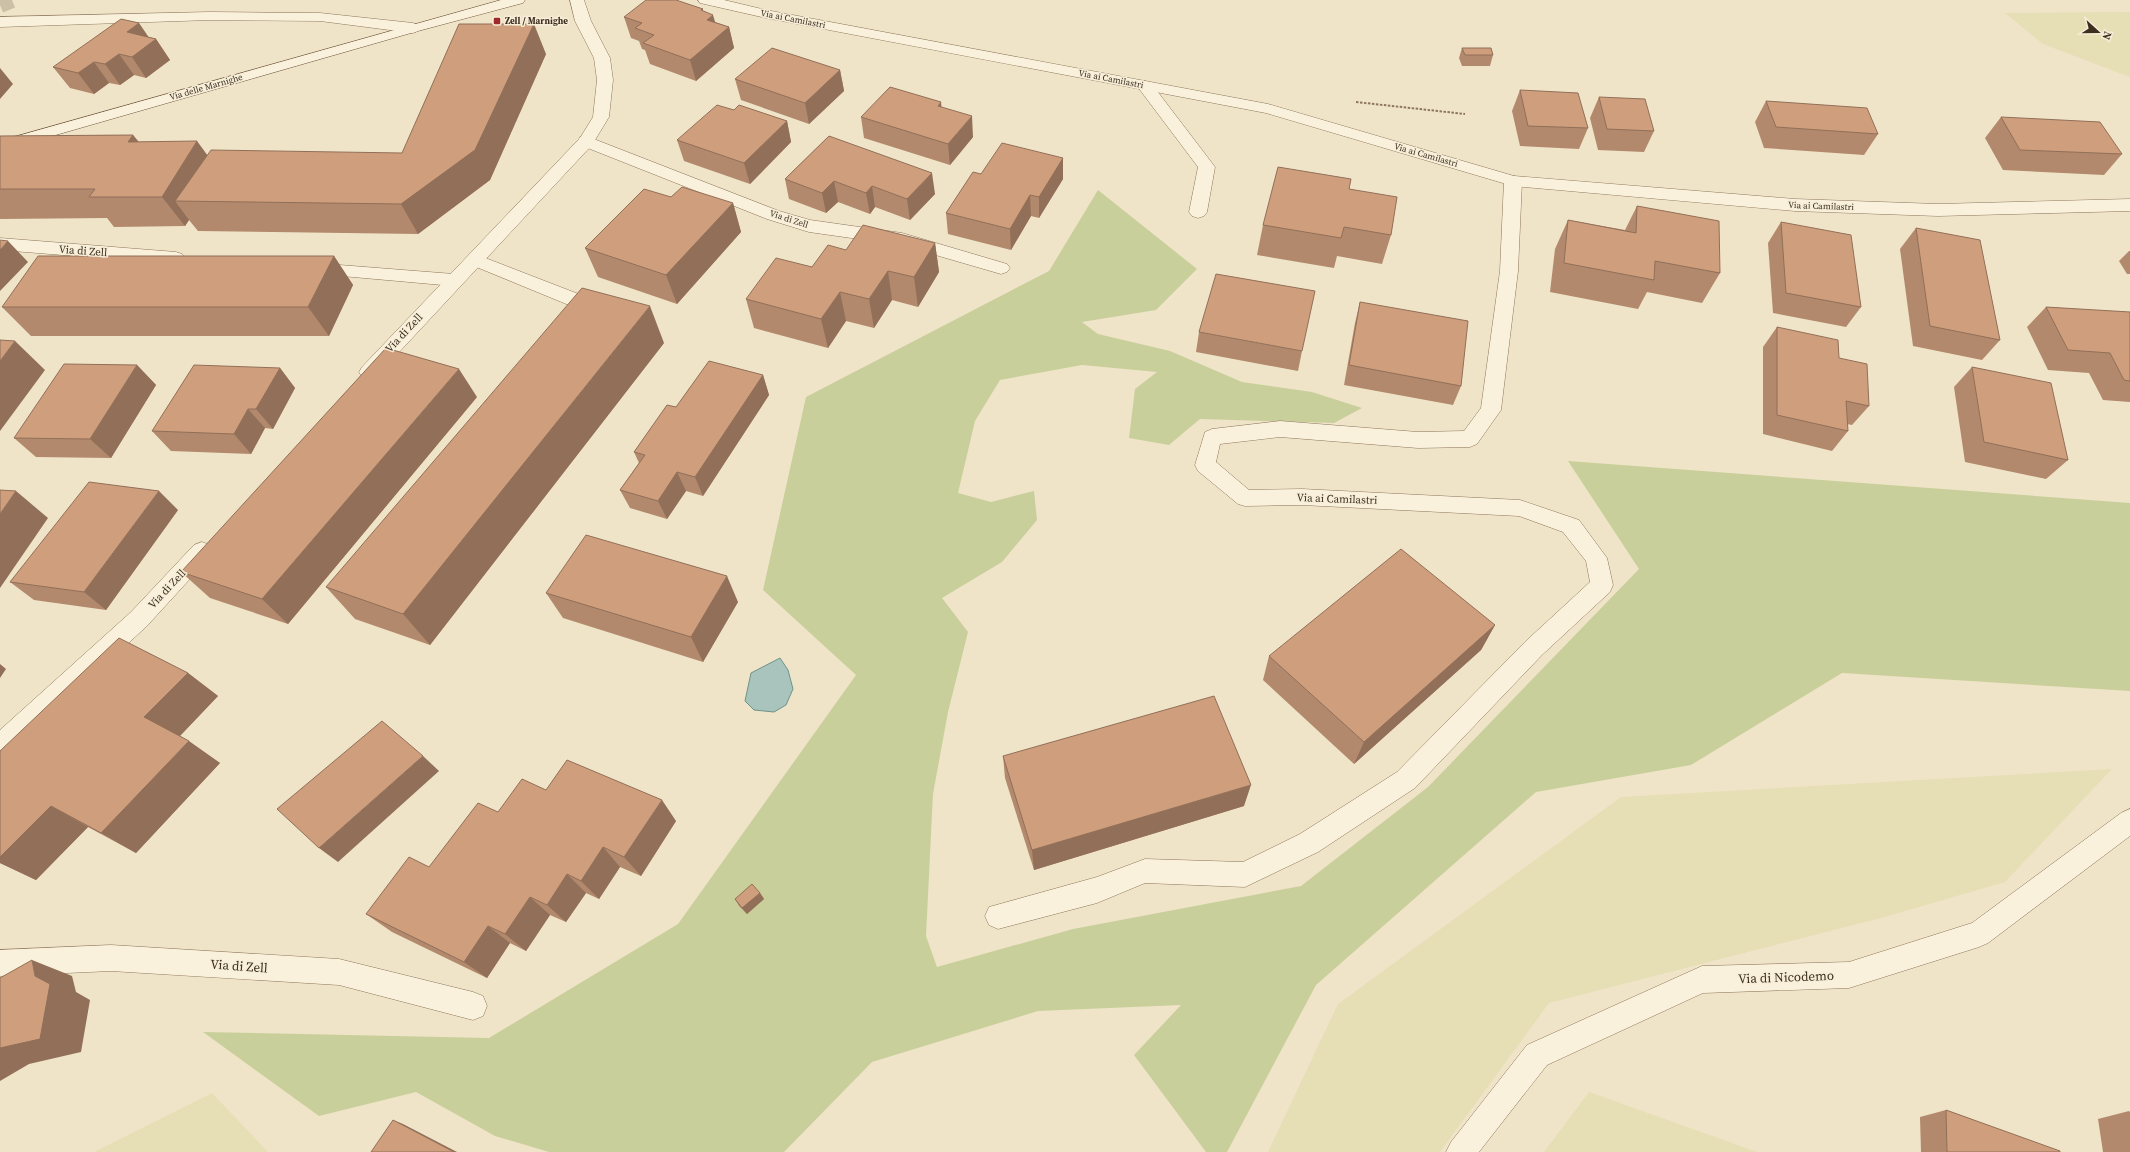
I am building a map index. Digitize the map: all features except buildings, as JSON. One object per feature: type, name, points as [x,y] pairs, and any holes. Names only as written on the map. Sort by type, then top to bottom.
[{"type":"street","name":"Via delle Marnighe","points":[[0,146],[413,28],[518,0]]},
{"type":"street","name":"Via di Zell","points":[[357,384],[586,141],[601,117],[605,80],[602,58],[584,20],[578,0]]},
{"type":"street","name":"Via ai Camilastri","points":[[705,0],[766,14],[1268,109],[1513,181],[1795,205],[1938,210],[2130,205]]},
{"type":"street","name":"Via delle Marnighe","points":[[0,22],[226,16],[320,18],[413,28]]},
{"type":"street","points":[[1145,86],[1207,167],[1198,212]]},
{"type":"street","name":"Via di Zell","points":[[586,141],[773,215],[809,226],[902,239],[1001,268]]},
{"type":"street","name":"Via ai Camilastri","points":[[998,916],[1097,890],[1145,871],[1245,875],[1309,843],[1406,780],[1534,648],[1602,585],[1596,558],[1571,526],[1520,508],[1302,497],[1245,498],[1205,465],[1212,437],[1280,429],[1418,440],[1470,439],[1491,410],[1509,271],[1513,181]]},
{"type":"street","name":"Via di Zell","points":[[0,244],[191,259]]},
{"type":"street","points":[[474,260],[620,318]]},
{"type":"street","points":[[294,267],[454,280]]},
{"type":"street","name":"Via di Zell","points":[[0,745],[139,619],[213,539]]},
{"type":"street","name":"Via di Nicodemo","points":[[1461,1152],[1537,1055],[1702,980],[1849,975],[1979,934],[2130,821]]},
{"type":"street","name":"Via di Zell","points":[[0,963],[111,958],[340,972],[473,1006]]},
{"type":"shaded area","points":[[2130,12],[2130,77],[2043,44],[2005,13]]},
{"type":"shaded area","points":[[2112,769],[2005,882],[1881,918],[1549,1003],[1440,1152],[1268,1152],[1338,1004],[1621,797]]},
{"type":"shaded area","points":[[1589,1092],[1757,1152],[1544,1152]]},
{"type":"shaded area","points":[[212,1093],[268,1152],[94,1152]]},
{"type":"green space","points":[[1098,190],[1197,269],[1156,310],[1082,322],[1098,334],[1170,351],[1242,382],[1312,392],[1362,408],[1334,423],[1200,419],[1169,445],[1129,438],[1135,389],[1157,372],[1082,365],[1000,380],[975,421],[958,493],[991,502],[1034,491],[1037,520],[1002,562],[942,598],[968,632],[948,712],[933,794],[926,936],[937,967],[1073,929],[1301,886],[1428,787],[1639,569],[1568,461],[2130,503],[2130,691],[1842,673],[1691,765],[1536,792],[1316,985],[1227,1152],[1206,1152],[1134,1055],[1181,1005],[1038,1011],[872,1062],[784,1152],[549,1152],[495,1136],[416,1092],[319,1116],[203,1032],[489,1038],[678,924],[856,675],[763,590],[806,397],[1049,271]]},
{"type":"water","points":[[780,658],[788,670],[793,689],[786,705],[774,712],[754,710],[745,701],[751,673]]},
{"type":"tunnel","points":[[0,5],[12,0]]},
{"type":"place","name":"Zell / Marnighe","points":[[497,21]]}]
